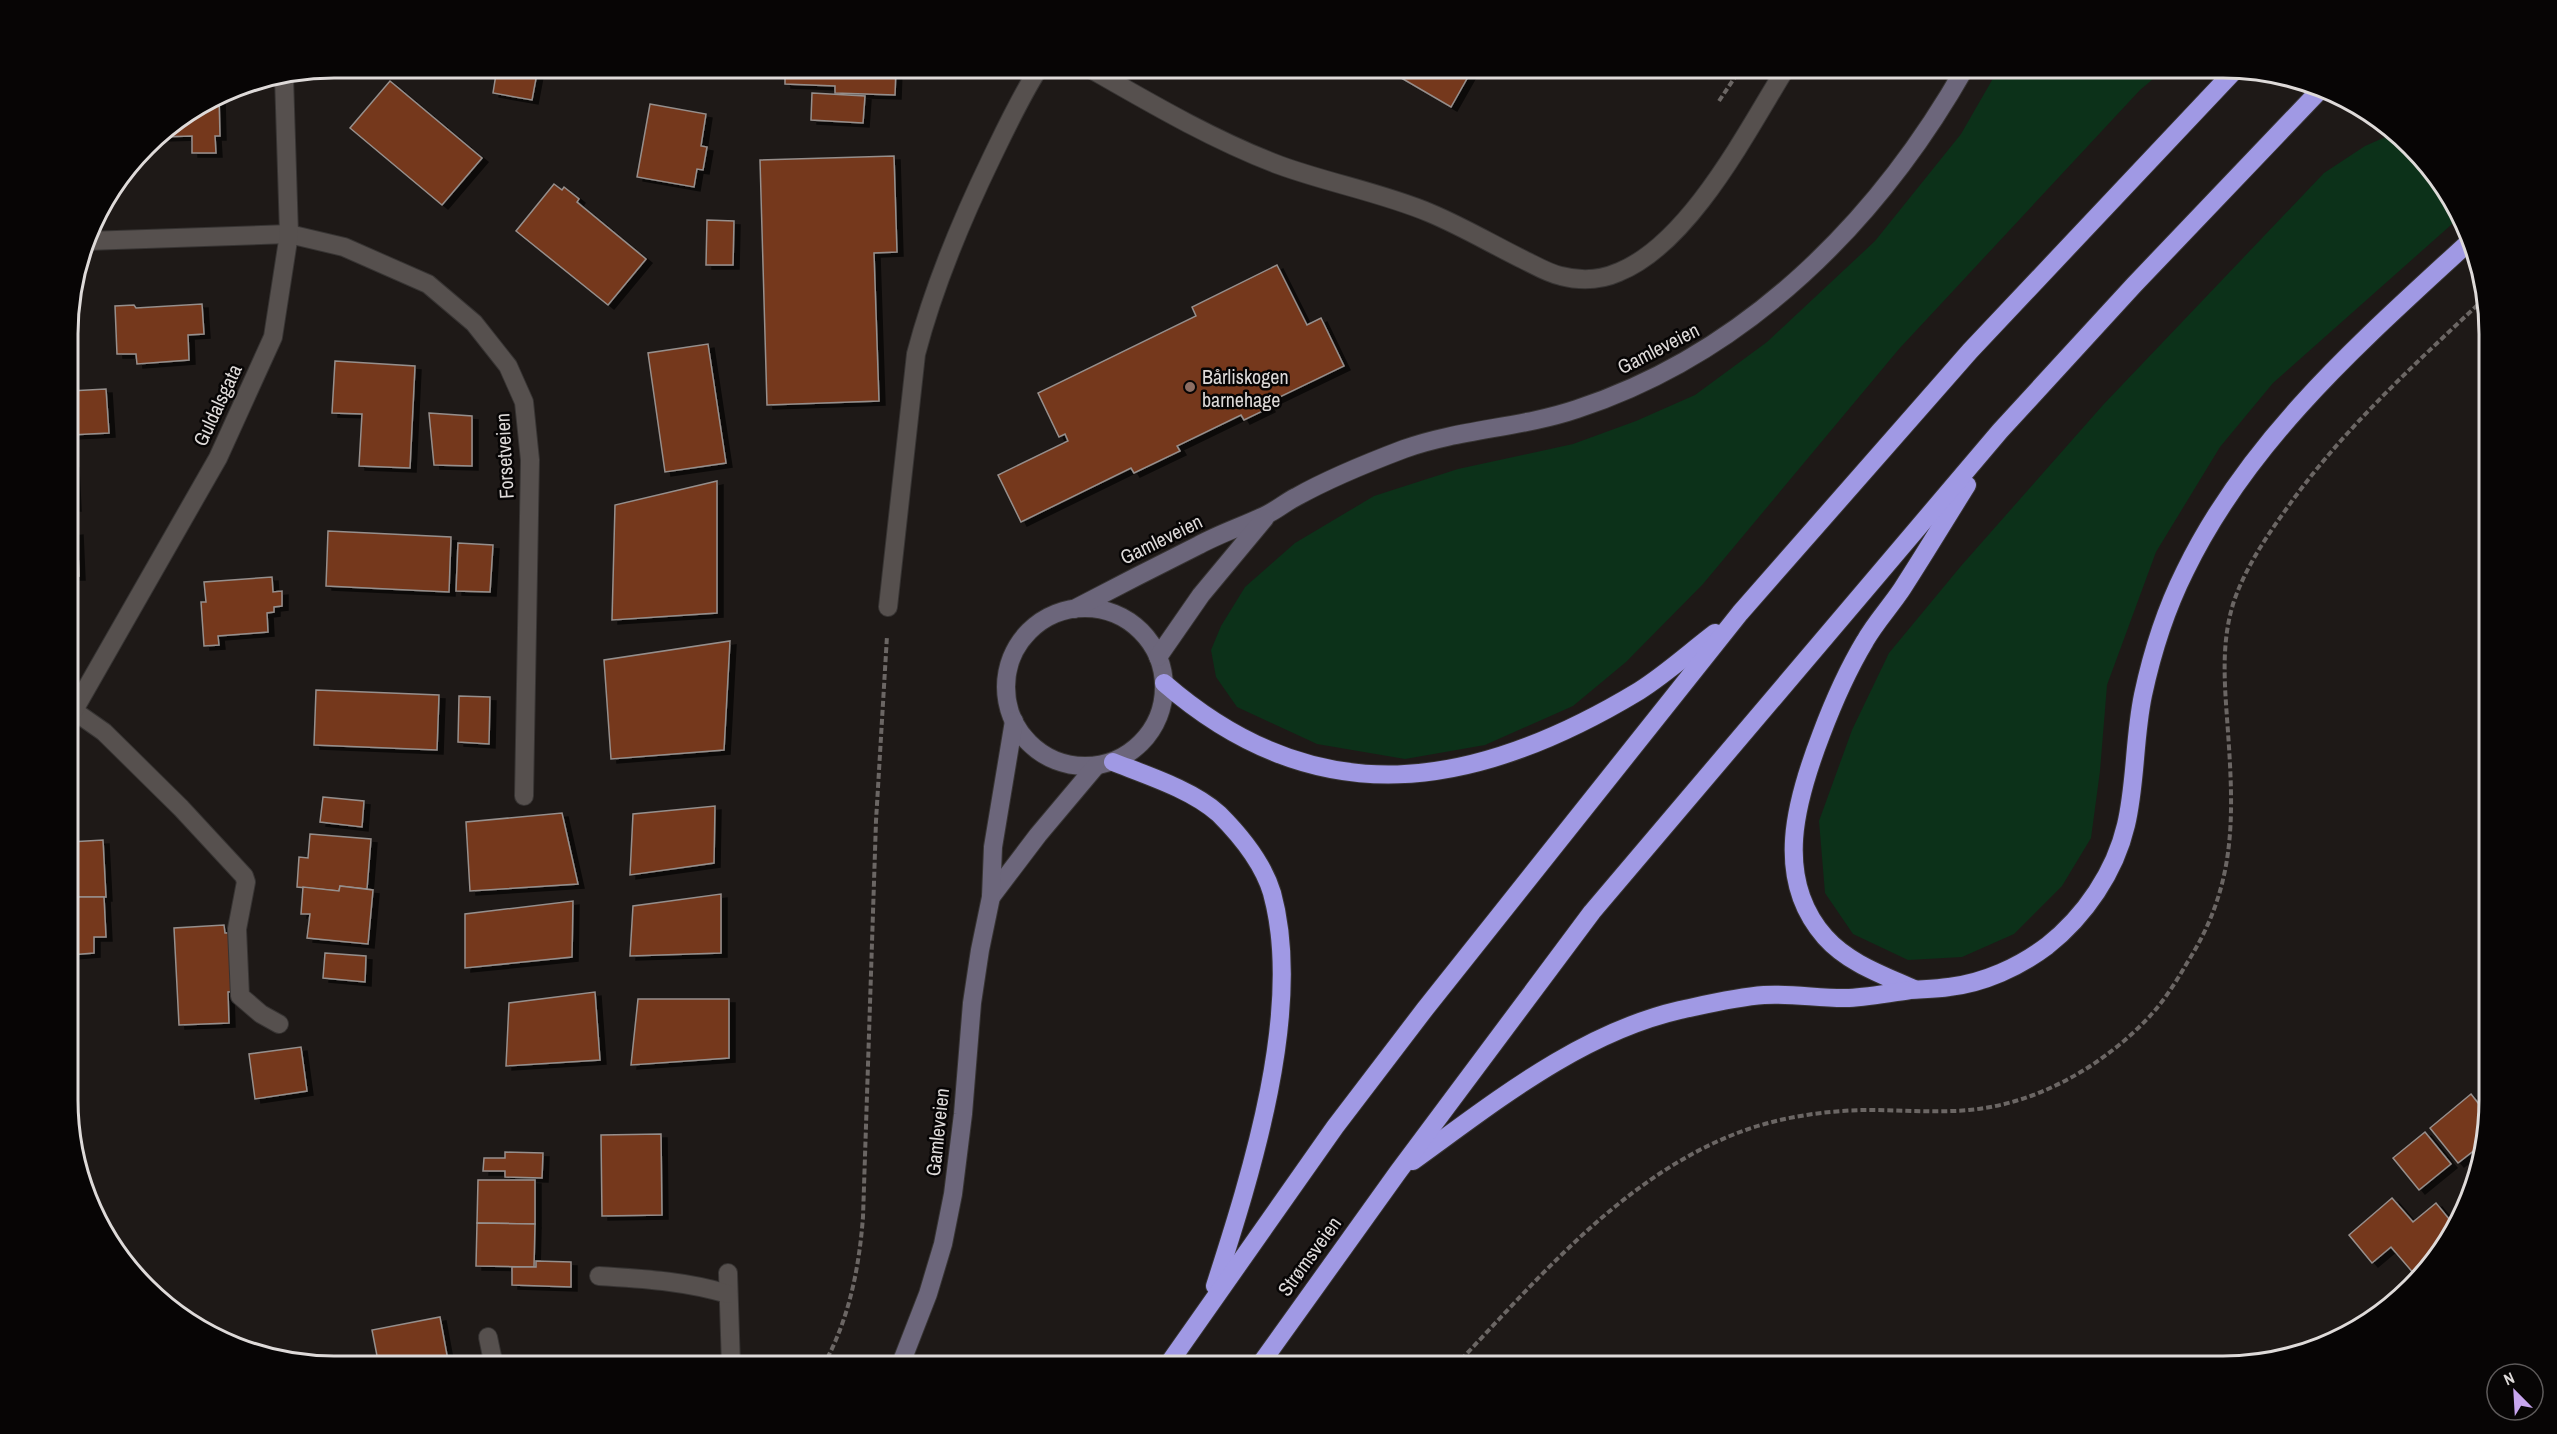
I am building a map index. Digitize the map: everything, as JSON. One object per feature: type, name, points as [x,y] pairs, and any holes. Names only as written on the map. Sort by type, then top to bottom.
[{"type":"highway","points":[[1174,1356],[1335,1127],[1425,1009],[1740,613],[1970,351],[2227,78]]},
{"type":"highway","points":[[1916,989],[1862,966],[1826,938],[1810,917],[1799,892],[1794,865],[1793,835],[1798,800],[1833,703],[1865,640],[1901,590],[2000,431],[2134,285],[2315,95]]},
{"type":"highway","points":[[1398,1172],[1537,1075],[1580,1048],[1624,1028],[1674,1011],[1761,995],[1803,994],[1848,998],[1965,984],[2001,973],[2048,945],[2088,904],[2117,854],[2127,823],[2143,693],[2155,649],[2184,572],[2206,530],[2263,448],[2296,411],[2355,349],[2464,247]]},
{"type":"highway","name":"Strømsveien","points":[[1265,1356],[1398,1172],[1592,912],[2000,431]]},
{"type":"highway","points":[[1164,683],[1219,725],[1271,753],[1321,768],[1353,773],[1415,774],[1473,765],[1518,751],[1564,732],[1641,690],[1740,613]]},
{"type":"highway","points":[[1105,764],[1157,779],[1217,813],[1241,838],[1258,861],[1272,892],[1279,932],[1282,972],[1279,1031],[1272,1075],[1237,1218],[1209,1304]]},
{"type":"main road","name":"Gamleveien","points":[[1074,609],[1200,544],[1269,513],[1330,480],[1407,448],[1574,410],[1637,386],[1702,352],[1766,307],[1793,284],[1852,224],[1918,141],[1959,78]]},
{"type":"main road","name":"Gamleveien","points":[[1158,657],[1201,595],[1269,513]]},
{"type":"main road","points":[[1074,609],[1095,609],[1115,614],[1133,625],[1148,639],[1158,657],[1164,683],[1162,708],[1152,731],[1135,749],[1105,764],[1076,766],[1057,762],[1031,745],[1014,721],[1007,701],[1006,680],[1011,659],[1021,641],[1036,625],[1054,615],[1074,609]]},
{"type":"main road","name":"Gamleveien","points":[[904,1356],[928,1294],[943,1244],[951,1204],[963,1114],[972,1003],[991,897],[993,847],[1014,721]]},
{"type":"main road","name":"Gamleveien","points":[[991,897],[1044,828],[1105,764]]},
{"type":"street","points":[[888,607],[916,354],[926,315],[941,272],[982,177],[1033,78]]},
{"type":"street","points":[[1106,78],[1157,107],[1276,164],[1332,184],[1430,213],[1560,276],[1597,279],[1618,273],[1639,262],[1661,245],[1705,194],[1780,78]]},
{"type":"street","name":"Guldalsgata","points":[[78,703],[218,458],[273,337],[289,234],[284,83]]},
{"type":"street","name":"Forsetveien","points":[[95,241],[289,234],[344,247],[428,284],[474,323],[508,366],[524,402],[530,460],[524,796]]},
{"type":"street","points":[[78,717],[104,732],[238,868],[246,882],[237,929],[240,996],[261,1014],[279,1024]]},
{"type":"street","points":[[728,1273],[731,1356]]},
{"type":"street","points":[[600,1276],[669,1280],[728,1294]]},
{"type":"street","points":[[488,1337],[492,1356]]},
{"type":"path","points":[[1719,101],[1734,78]]},
{"type":"path","points":[[1465,1356],[1611,1210],[1654,1177],[1698,1151],[1742,1131],[1813,1114],[1865,1110],[1972,1110],[2022,1099],[2058,1085],[2094,1063],[2150,1016],[2173,986],[2198,946],[2215,911],[2225,876],[2232,816],[2232,786],[2223,665],[2233,604],[2246,572],[2296,495],[2337,446],[2420,358],[2477,305]]},
{"type":"path","points":[[829,1356],[843,1324],[860,1258],[876,821],[888,607]]},
{"type":"green space","points":[[1993,78],[2154,78],[2140,90],[1899,349],[1703,584],[1626,662],[1573,706],[1485,745],[1405,759],[1317,744],[1237,707],[1216,677],[1211,650],[1221,626],[1245,587],[1295,543],[1374,496],[1458,469],[1573,444],[1636,421],[1695,395],[1767,342],[1875,241],[1961,134]]},
{"type":"green space","points":[[2386,137],[2392,141],[2426,178],[2454,223],[2273,383],[2220,447],[2156,552],[2107,685],[2100,771],[2091,838],[2062,886],[2014,934],[1962,957],[1908,960],[1853,934],[1825,893],[1819,821],[1852,730],[1889,653],[1961,566],[2103,405],[2324,173],[2365,146]]},
{"type":"building","points":[[495,78],[536,78],[532,100],[493,93]]},
{"type":"building","points":[[785,78],[896,78],[895,95],[835,93],[835,86],[785,84]]},
{"type":"building","points":[[1401,78],[1467,78],[1451,107]]},
{"type":"building","points":[[390,81],[482,158],[442,205],[350,128]]},
{"type":"building","points":[[812,93],[865,96],[863,123],[811,120]]},
{"type":"building","points":[[650,104],[706,114],[701,146],[707,147],[703,170],[697,169],[694,187],[637,177]]},
{"type":"building","points":[[219,105],[220,136],[215,136],[216,153],[192,153],[192,136],[171,137]]},
{"type":"building","points":[[894,156],[897,252],[874,253],[879,401],[767,405],[760,160]]},
{"type":"building","points":[[554,184],[562,190],[564,187],[579,199],[577,202],[646,259],[608,305],[516,231]]},
{"type":"building","points":[[707,220],[734,221],[733,265],[706,265]]},
{"type":"building","points":[[1277,265],[1307,325],[1321,318],[1344,366],[1267,403],[1269,408],[1244,420],[1241,415],[1177,446],[1180,451],[1134,473],[1131,468],[1021,522],[998,475],[1068,441],[1065,434],[1059,437],[1038,393],[1196,316],[1192,307]]},
{"type":"building","points":[[202,304],[204,334],[188,335],[189,360],[137,364],[136,354],[117,354],[115,306],[134,305],[136,308]]},
{"type":"building","points":[[708,344],[726,463],[665,472],[648,353]]},
{"type":"building","points":[[335,361],[415,366],[410,468],[359,466],[362,414],[332,413]]},
{"type":"building","points":[[106,389],[109,433],[78,435],[78,391]]},
{"type":"building","points":[[429,413],[472,416],[472,466],[434,465]]},
{"type":"building","points":[[717,481],[717,613],[612,620],[615,505]]},
{"type":"building","points":[[328,531],[451,537],[449,592],[326,586]]},
{"type":"building","points":[[458,543],[493,545],[490,592],[456,591]]},
{"type":"building","points":[[272,577],[273,592],[282,591],[282,606],[274,607],[274,612],[267,613],[268,632],[218,636],[219,645],[204,646],[201,602],[206,602],[204,582]]},
{"type":"building","points":[[730,641],[724,750],[611,759],[604,660]]},
{"type":"building","points":[[316,690],[439,695],[437,750],[314,745]]},
{"type":"building","points":[[459,696],[490,697],[489,744],[458,742]]},
{"type":"building","points":[[323,797],[364,801],[362,827],[320,822]]},
{"type":"building","points":[[715,806],[714,863],[630,875],[633,814]]},
{"type":"building","points":[[562,813],[578,884],[470,891],[466,822]]},
{"type":"building","points":[[310,834],[371,839],[367,889],[340,886],[339,891],[297,887],[299,857],[308,858]]},
{"type":"building","points":[[103,840],[106,897],[78,897],[78,842]]},
{"type":"building","points":[[340,886],[373,890],[368,944],[307,938],[310,914],[301,914],[303,887],[339,891]]},
{"type":"building","points":[[721,894],[721,953],[630,956],[633,906]]},
{"type":"building","points":[[78,897],[104,897],[106,937],[94,937],[94,953],[78,954]]},
{"type":"building","points":[[573,901],[572,957],[465,968],[465,914]]},
{"type":"building","points":[[224,925],[225,933],[234,933],[237,991],[228,992],[229,1023],[179,1025],[174,928]]},
{"type":"building","points":[[325,953],[366,956],[365,982],[323,978]]},
{"type":"building","points":[[595,992],[600,1060],[506,1066],[509,1003]]},
{"type":"building","points":[[638,999],[729,999],[729,1058],[631,1065]]},
{"type":"building","points":[[301,1047],[307,1091],[255,1099],[249,1054]]},
{"type":"building","points":[[2471,1094],[2479,1104],[2474,1151],[2458,1163],[2430,1128]]},
{"type":"building","points":[[2425,1132],[2451,1164],[2419,1190],[2393,1158]]},
{"type":"building","points":[[661,1134],[662,1215],[602,1216],[601,1135]]},
{"type":"building","points":[[505,1152],[543,1153],[542,1178],[505,1177],[505,1171],[483,1171],[484,1158],[505,1158]]},
{"type":"building","points":[[478,1180],[535,1180],[535,1224],[477,1223]]},
{"type":"building","points":[[2392,1198],[2413,1222],[2436,1203],[2449,1219],[2450,1218],[2436,1242],[2413,1272],[2391,1247],[2372,1263],[2349,1235]]},
{"type":"building","points":[[477,1223],[535,1224],[534,1267],[476,1266]]},
{"type":"building","points":[[536,1261],[571,1262],[571,1287],[512,1285],[512,1267],[536,1267]]},
{"type":"building","points":[[440,1317],[447,1356],[377,1356],[372,1330]]},
{"type":"place","name":"Bårliskogen barnehage","points":[[1190,387]]}]
